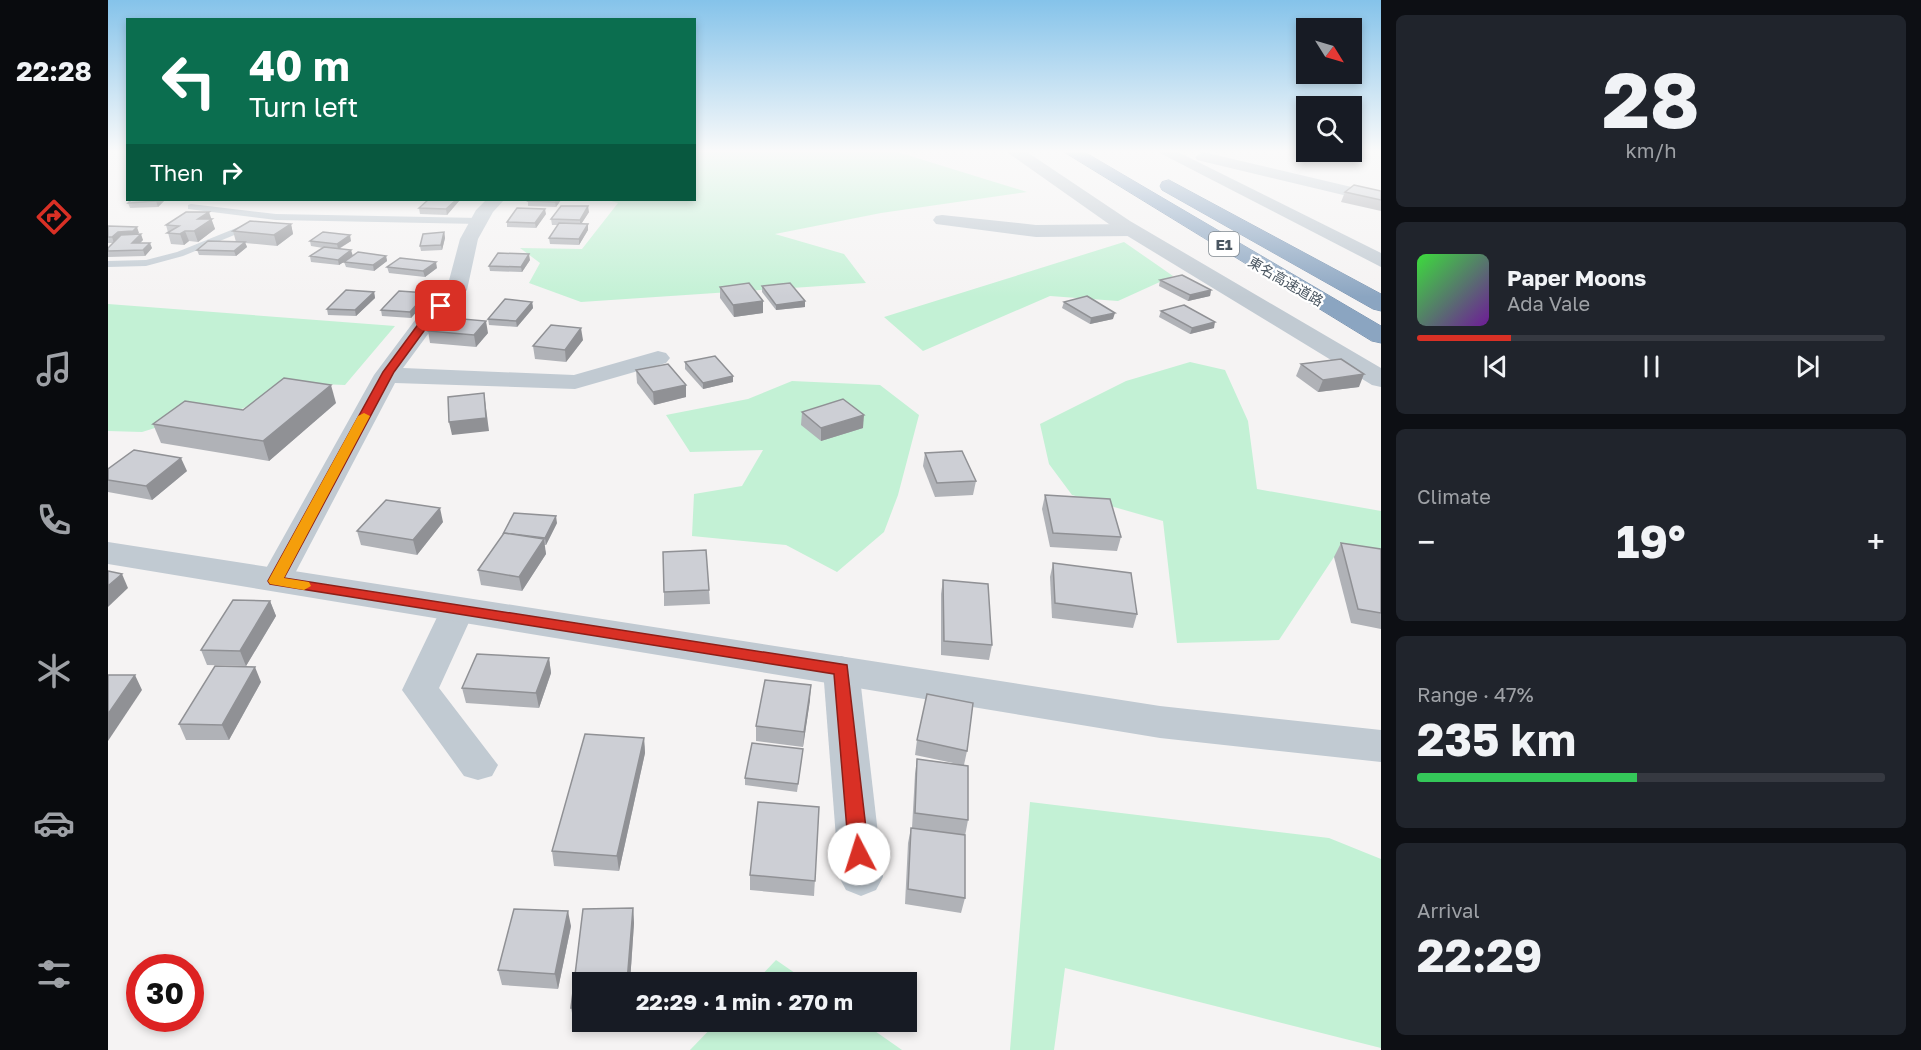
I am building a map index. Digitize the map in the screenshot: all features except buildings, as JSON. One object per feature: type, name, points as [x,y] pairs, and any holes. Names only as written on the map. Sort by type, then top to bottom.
[{"type":"highway","name":"東名高速道路","points":[[1151,199],[1381,336]]},
{"type":"highway","name":"東名高速道路","points":[[1192,199],[1381,304]]},
{"type":"street","points":[[1085,199],[1131,230],[1381,379]]},
{"type":"street","points":[[1259,199],[1381,261]]},
{"type":"street","points":[[275,581],[386,375],[426,321],[457,290],[469,239],[494,201]]},
{"type":"street","points":[[942,220],[1036,231],[1131,230]]},
{"type":"street","points":[[386,375],[575,382],[658,358]]},
{"type":"street","points":[[108,553],[1160,722],[1381,746]]},
{"type":"street","points":[[458,609],[420,690],[478,765]]},
{"type":"street","points":[[841,669],[861,877]]},
{"type":"lane","points":[[191,207],[270,216],[479,221]]},
{"type":"lane","points":[[108,264],[146,263],[180,254],[270,216]]},
{"type":"green space","points":[[978,199],[881,213],[775,234],[844,254],[866,283],[581,302],[529,283],[540,263],[520,248],[582,249],[618,203],[611,201]]},
{"type":"green space","points":[[1124,242],[1173,276],[1118,301],[1050,296],[923,351],[884,317]]},
{"type":"green space","points":[[108,304],[395,326],[345,385],[295,383],[231,414],[200,414],[142,432],[108,431]]},
{"type":"green space","points":[[1190,362],[1225,370],[1248,421],[1257,489],[1381,511],[1381,558],[1334,557],[1279,640],[1177,643],[1163,521],[1072,495],[1049,464],[1040,424],[1126,381]]},
{"type":"green space","points":[[792,381],[880,385],[919,415],[898,495],[884,532],[837,572],[786,545],[692,536],[694,494],[742,486],[763,450],[690,452],[666,415],[748,399]]},
{"type":"green space","points":[[1030,802],[1329,838],[1381,859],[1381,1048],[1065,968],[1054,1050],[1010,1050]]},
{"type":"green space","points":[[776,960],[793,972],[765,972]]},
{"type":"green space","points":[[707,1032],[876,1032],[902,1050],[690,1050]]},
{"type":"slow traffic","points":[[304,586],[275,581],[364,416]]},
{"type":"route","points":[[441,306],[426,321],[388,372],[275,581],[841,669],[859,854]]}]
